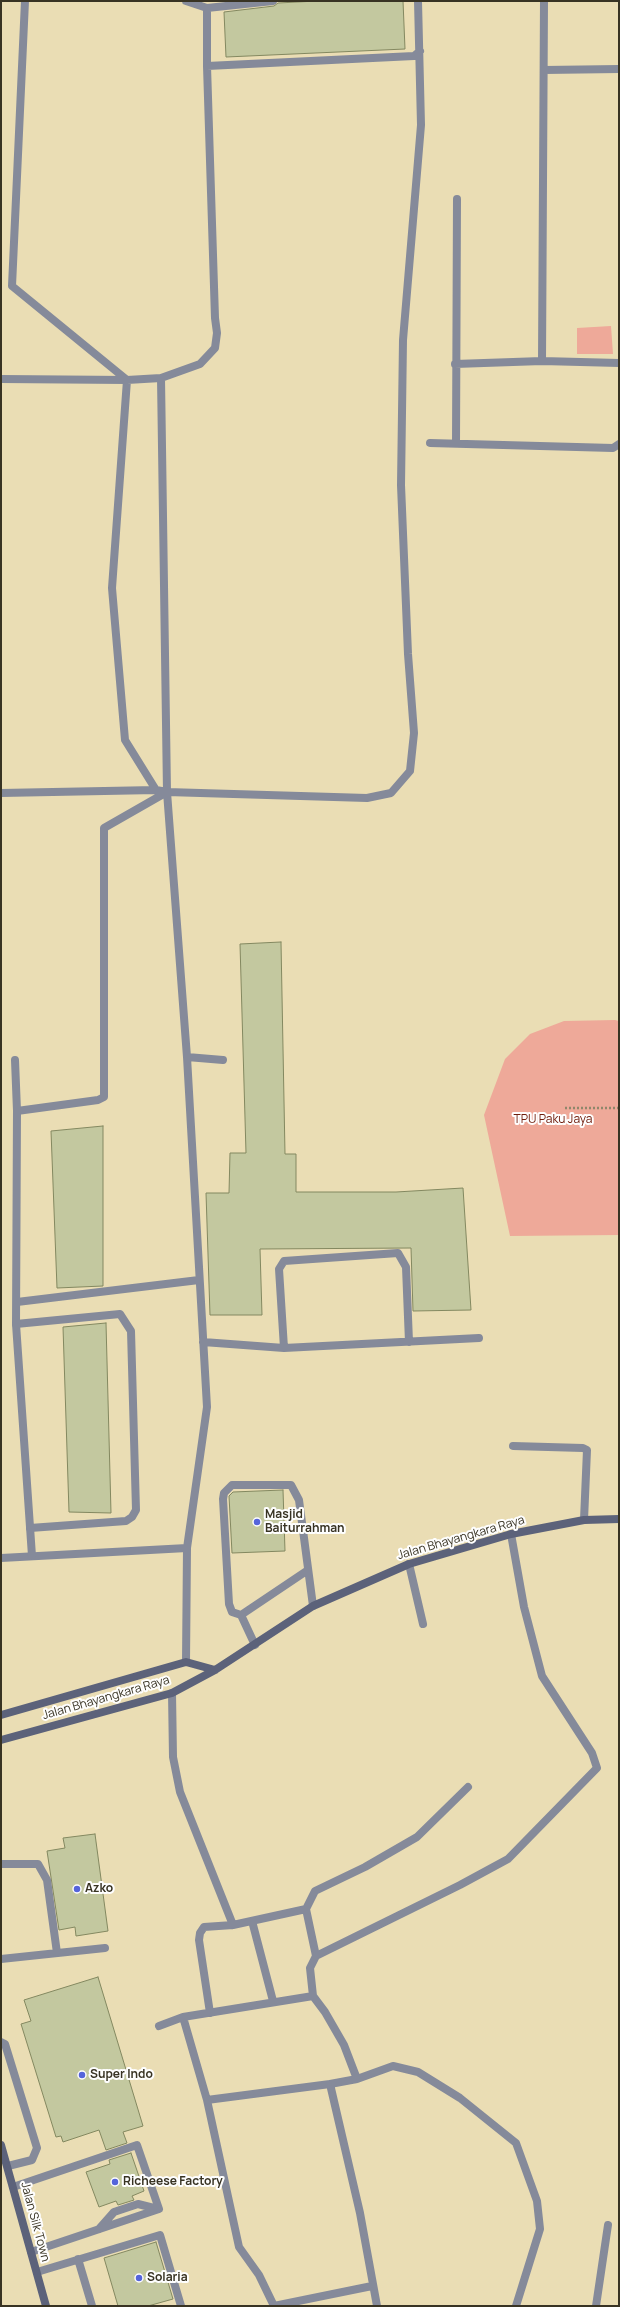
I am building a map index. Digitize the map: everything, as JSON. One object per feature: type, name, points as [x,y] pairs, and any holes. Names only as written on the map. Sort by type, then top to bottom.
[{"type":"main road","name":"Jalan Bhayangkara Raya","points":[[1,1740],[172,1693],[255,1646],[314,1606],[409,1564],[512,1534],[584,1520],[619,1519]]},
{"type":"main road","name":"Jalan Bhayangkara Raya","points":[[1,1715],[186,1662]]},
{"type":"main road","points":[[186,1662],[215,1670]]},
{"type":"main road","name":"Jalan Silk Town","points":[[1,2145],[14,2187],[46,2306]]},
{"type":"street","points":[[25,1],[12,286],[127,380]]},
{"type":"street","points":[[186,1],[207,8],[273,1]]},
{"type":"street","points":[[1,793],[156,790],[167,792],[367,798],[391,793],[410,772],[414,733],[408,654],[401,485],[403,340],[421,124],[418,1]]},
{"type":"street","points":[[542,361],[544,1]]},
{"type":"street","points":[[1,379],[127,380],[161,378],[200,364],[215,348],[218,333],[215,318],[206,66],[207,8]]},
{"type":"street","points":[[206,66],[414,56],[420,51]]},
{"type":"street","points":[[544,70],[619,69]]},
{"type":"street","points":[[456,443],[455,364],[457,199]]},
{"type":"street","points":[[455,364],[542,361],[619,363]]},
{"type":"street","points":[[161,378],[167,792],[187,1057],[207,1407],[187,1548],[186,1662]]},
{"type":"street","points":[[127,380],[113,596],[125,740],[156,790]]},
{"type":"street","points":[[430,443],[613,448],[619,444]]},
{"type":"street","points":[[17,1112],[98,1100],[104,1097],[103,831],[105,827],[167,792]]},
{"type":"street","points":[[187,1057],[223,1060]]},
{"type":"street","points":[[15,1060],[17,1112],[16,1324],[32,1556]]},
{"type":"street","points":[[284,1348],[279,1269],[284,1261],[398,1254],[406,1267],[409,1342]]},
{"type":"street","points":[[17,1302],[199,1280]]},
{"type":"street","points":[[16,1324],[120,1314],[131,1331],[136,1510],[132,1517],[126,1521],[30,1528]]},
{"type":"street","points":[[203,1342],[284,1348],[479,1338]]},
{"type":"street","points":[[513,1446],[583,1448],[587,1450],[584,1520]]},
{"type":"street","points":[[242,1615],[232,1612],[229,1604],[223,1499],[224,1493],[232,1484],[291,1485],[299,1500],[314,1606]]},
{"type":"street","points":[[357,2079],[344,2046],[325,2012],[313,1996],[310,1968],[316,1956],[460,1885],[508,1858],[597,1768],[592,1753],[542,1676],[524,1607],[512,1534]]},
{"type":"street","points":[[1,1558],[187,1548]]},
{"type":"street","points":[[409,1564],[423,1624]]},
{"type":"street","points":[[242,1615],[308,1570]]},
{"type":"street","points":[[242,1615],[255,1646]]},
{"type":"street","points":[[172,1693],[173,1757],[180,1792],[233,1925]]},
{"type":"street","points":[[316,1956],[306,1909],[315,1891],[365,1867],[417,1837],[468,1787]]},
{"type":"street","points":[[1,1864],[38,1864],[47,1880],[57,1953]]},
{"type":"street","points":[[210,2013],[199,1940],[200,1933],[204,1927],[233,1925],[306,1909]]},
{"type":"street","points":[[252,1921],[273,2001]]},
{"type":"street","points":[[1,1959],[105,1948]]},
{"type":"street","points":[[159,2026],[183,2017],[273,2001],[313,1996]]},
{"type":"street","points":[[183,2017],[206,2100],[239,2247],[259,2274],[274,2306],[372,2286]]},
{"type":"street","points":[[1,2042],[5,2044],[37,2148],[32,2160],[8,2166]]},
{"type":"street","points":[[206,2100],[330,2084],[357,2079],[393,2066],[418,2072],[460,2098],[516,2144],[537,2200],[540,2230],[516,2306]]},
{"type":"street","points":[[330,2084],[360,2213],[376,2306]]},
{"type":"street","points":[[14,2187],[137,2145],[159,2209]]},
{"type":"street","points":[[98,2230],[114,2212],[138,2204],[159,2209]]},
{"type":"street","points":[[31,2252],[159,2209]]},
{"type":"street","points":[[596,2306],[608,2225]]},
{"type":"street","points":[[36,2272],[160,2235],[181,2306]]},
{"type":"street","points":[[78,2260],[92,2306]]},
{"type":"path","points":[[565,1108],[619,1108]]},
{"type":"green space","points":[[611,326],[613,354],[577,354],[577,328]]},
{"type":"green space","name":"TPU Paku Jaya","points":[[564,1021],[619,1021],[619,1235],[510,1236],[484,1115],[505,1059],[530,1034]]},
{"type":"building","points":[[317,1],[403,1],[405,49],[226,57],[224,12],[274,6],[278,3]]},
{"type":"building","points":[[281,942],[285,1154],[296,1154],[296,1192],[396,1192],[463,1188],[471,1310],[413,1311],[411,1248],[260,1249],[262,1315],[210,1315],[206,1193],[229,1193],[230,1153],[246,1153],[240,944]]},
{"type":"building","points":[[103,1126],[103,1286],[57,1288],[51,1131]]},
{"type":"building","points":[[106,1323],[111,1513],[69,1512],[63,1327]]},
{"type":"building","name":"Masjid Baiturrahman","points":[[283,1490],[285,1551],[232,1553],[229,1496],[233,1492]]},
{"type":"building","name":"Azko","points":[[95,1834],[108,1931],[76,1936],[75,1927],[59,1930],[47,1851],[65,1848],[63,1838]]},
{"type":"building","name":"Super Indo","points":[[98,1977],[143,2126],[123,2132],[127,2143],[106,2150],[99,2130],[63,2142],[61,2136],[56,2137],[21,2024],[31,2021],[24,2000]]},
{"type":"building","name":"Richeese Factory","points":[[131,2153],[144,2191],[132,2196],[134,2200],[118,2205],[116,2201],[99,2207],[86,2172],[110,2164],[109,2160]]},
{"type":"building","name":"Solaria","points":[[156,2242],[173,2299],[148,2306],[118,2306],[104,2258]]},
{"type":"place","name":"Masjid Baiturrahman","points":[[257,1522]]},
{"type":"place","name":"Azko","points":[[77,1889]]},
{"type":"place","name":"Super Indo","points":[[82,2075]]},
{"type":"place","name":"Richeese Factory","points":[[115,2182]]},
{"type":"place","name":"Solaria","points":[[139,2278]]}]
